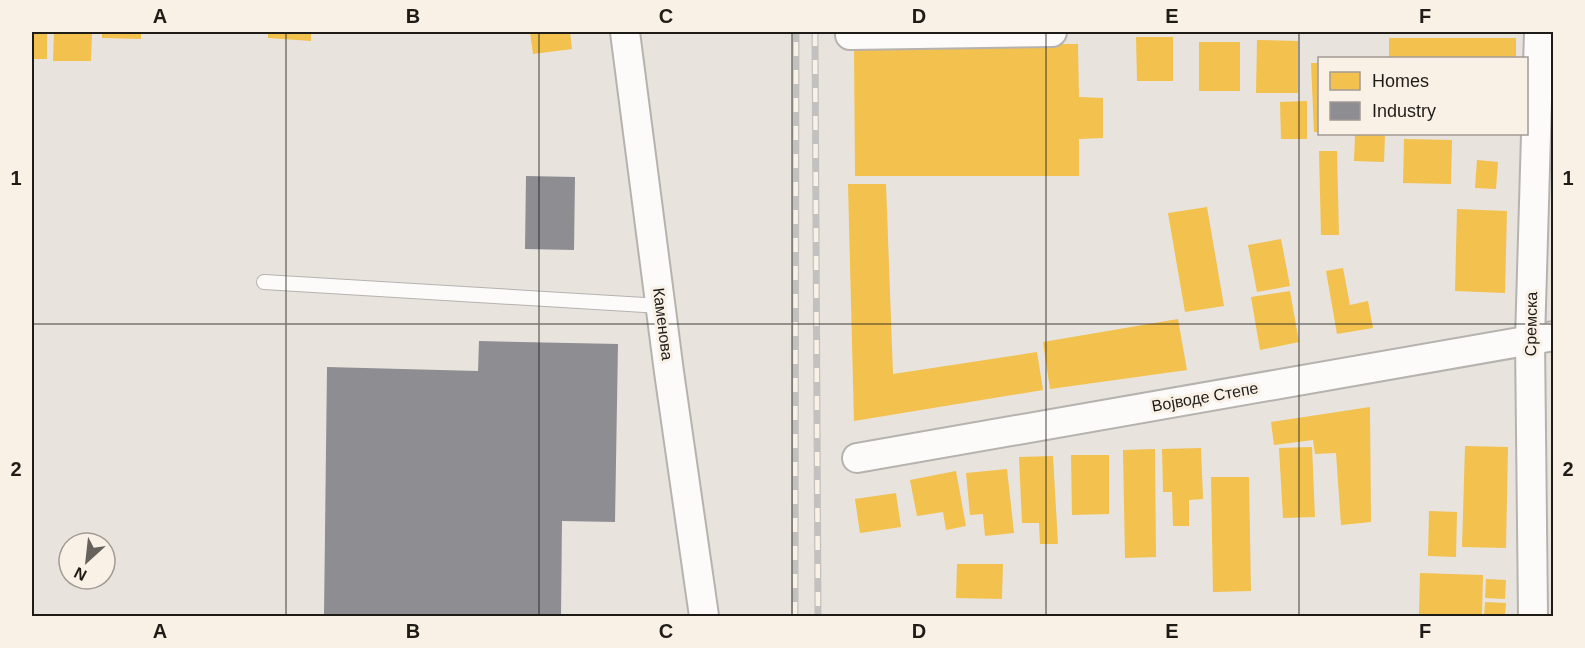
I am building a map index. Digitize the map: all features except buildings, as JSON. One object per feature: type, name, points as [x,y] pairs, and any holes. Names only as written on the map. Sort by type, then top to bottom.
[{"type":"street","name":"Каменова","points":[[625,32],[704,616]]},
{"type":"street","points":[[850,35],[1052,32]]},
{"type":"street","name":"Сремска","points":[[1533,616],[1542,338],[1539,32]]},
{"type":"street","name":"Војводе Степе","points":[[857,458],[1542,338]]},
{"type":"lane","points":[[264,282],[661,306]]},
{"type":"railway","points":[[795,616],[796,32]]},
{"type":"railway","points":[[815,32],[818,616]]}]
